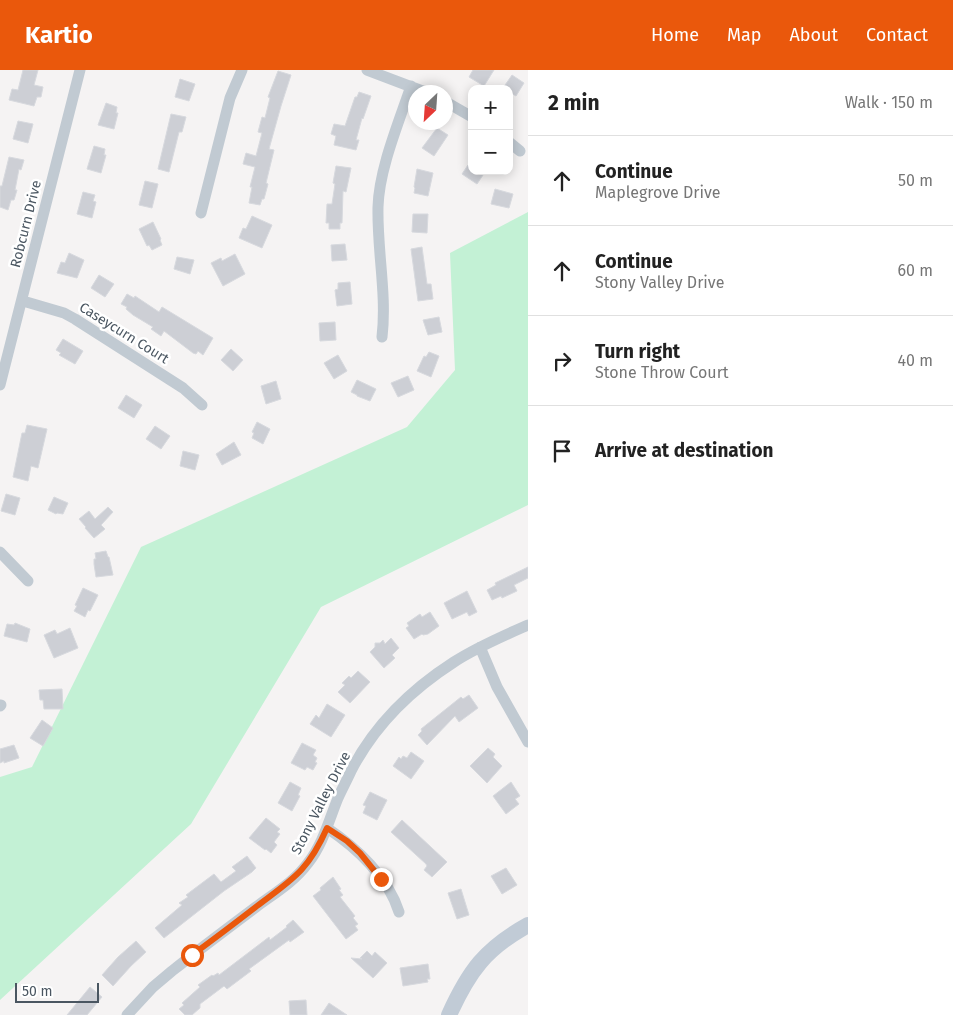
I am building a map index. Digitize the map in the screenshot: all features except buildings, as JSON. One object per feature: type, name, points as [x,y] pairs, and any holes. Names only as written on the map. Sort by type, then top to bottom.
[{"type":"main road","points":[[450,1015],[468,977],[481,959],[496,946],[528,925]]},
{"type":"street","name":"Robcurn Drive","points":[[0,385],[23,301],[80,70]]},
{"type":"street","points":[[201,213],[230,98],[242,70]]},
{"type":"street","points":[[367,70],[408,85]]},
{"type":"street","points":[[382,337],[385,314],[379,245],[378,205],[392,140],[408,95]]},
{"type":"street","points":[[453,106],[468,115]]},
{"type":"street","points":[[513,145],[520,151]]},
{"type":"street","name":"Caseycurn Court","points":[[23,301],[64,313],[75,319],[183,388],[202,405]]},
{"type":"street","points":[[0,552],[28,581]]},
{"type":"street","name":"Stony Valley Drive","points":[[127,1015],[172,971],[296,877],[309,862],[319,846],[339,796],[369,742],[388,718],[410,696],[429,679],[455,661],[528,625]]},
{"type":"street","points":[[480,647],[497,687],[528,742]]},
{"type":"street","points":[[327,828],[347,841],[360,853],[381,879],[396,903],[399,912]]},
{"type":"green space","points":[[528,212],[528,505],[321,607],[191,824],[0,1000],[0,777],[32,767],[141,547],[407,427],[455,370],[450,253]]},
{"type":"route","points":[[192,955],[293,880],[309,862],[327,828],[347,841],[360,853],[381,879]]}]
